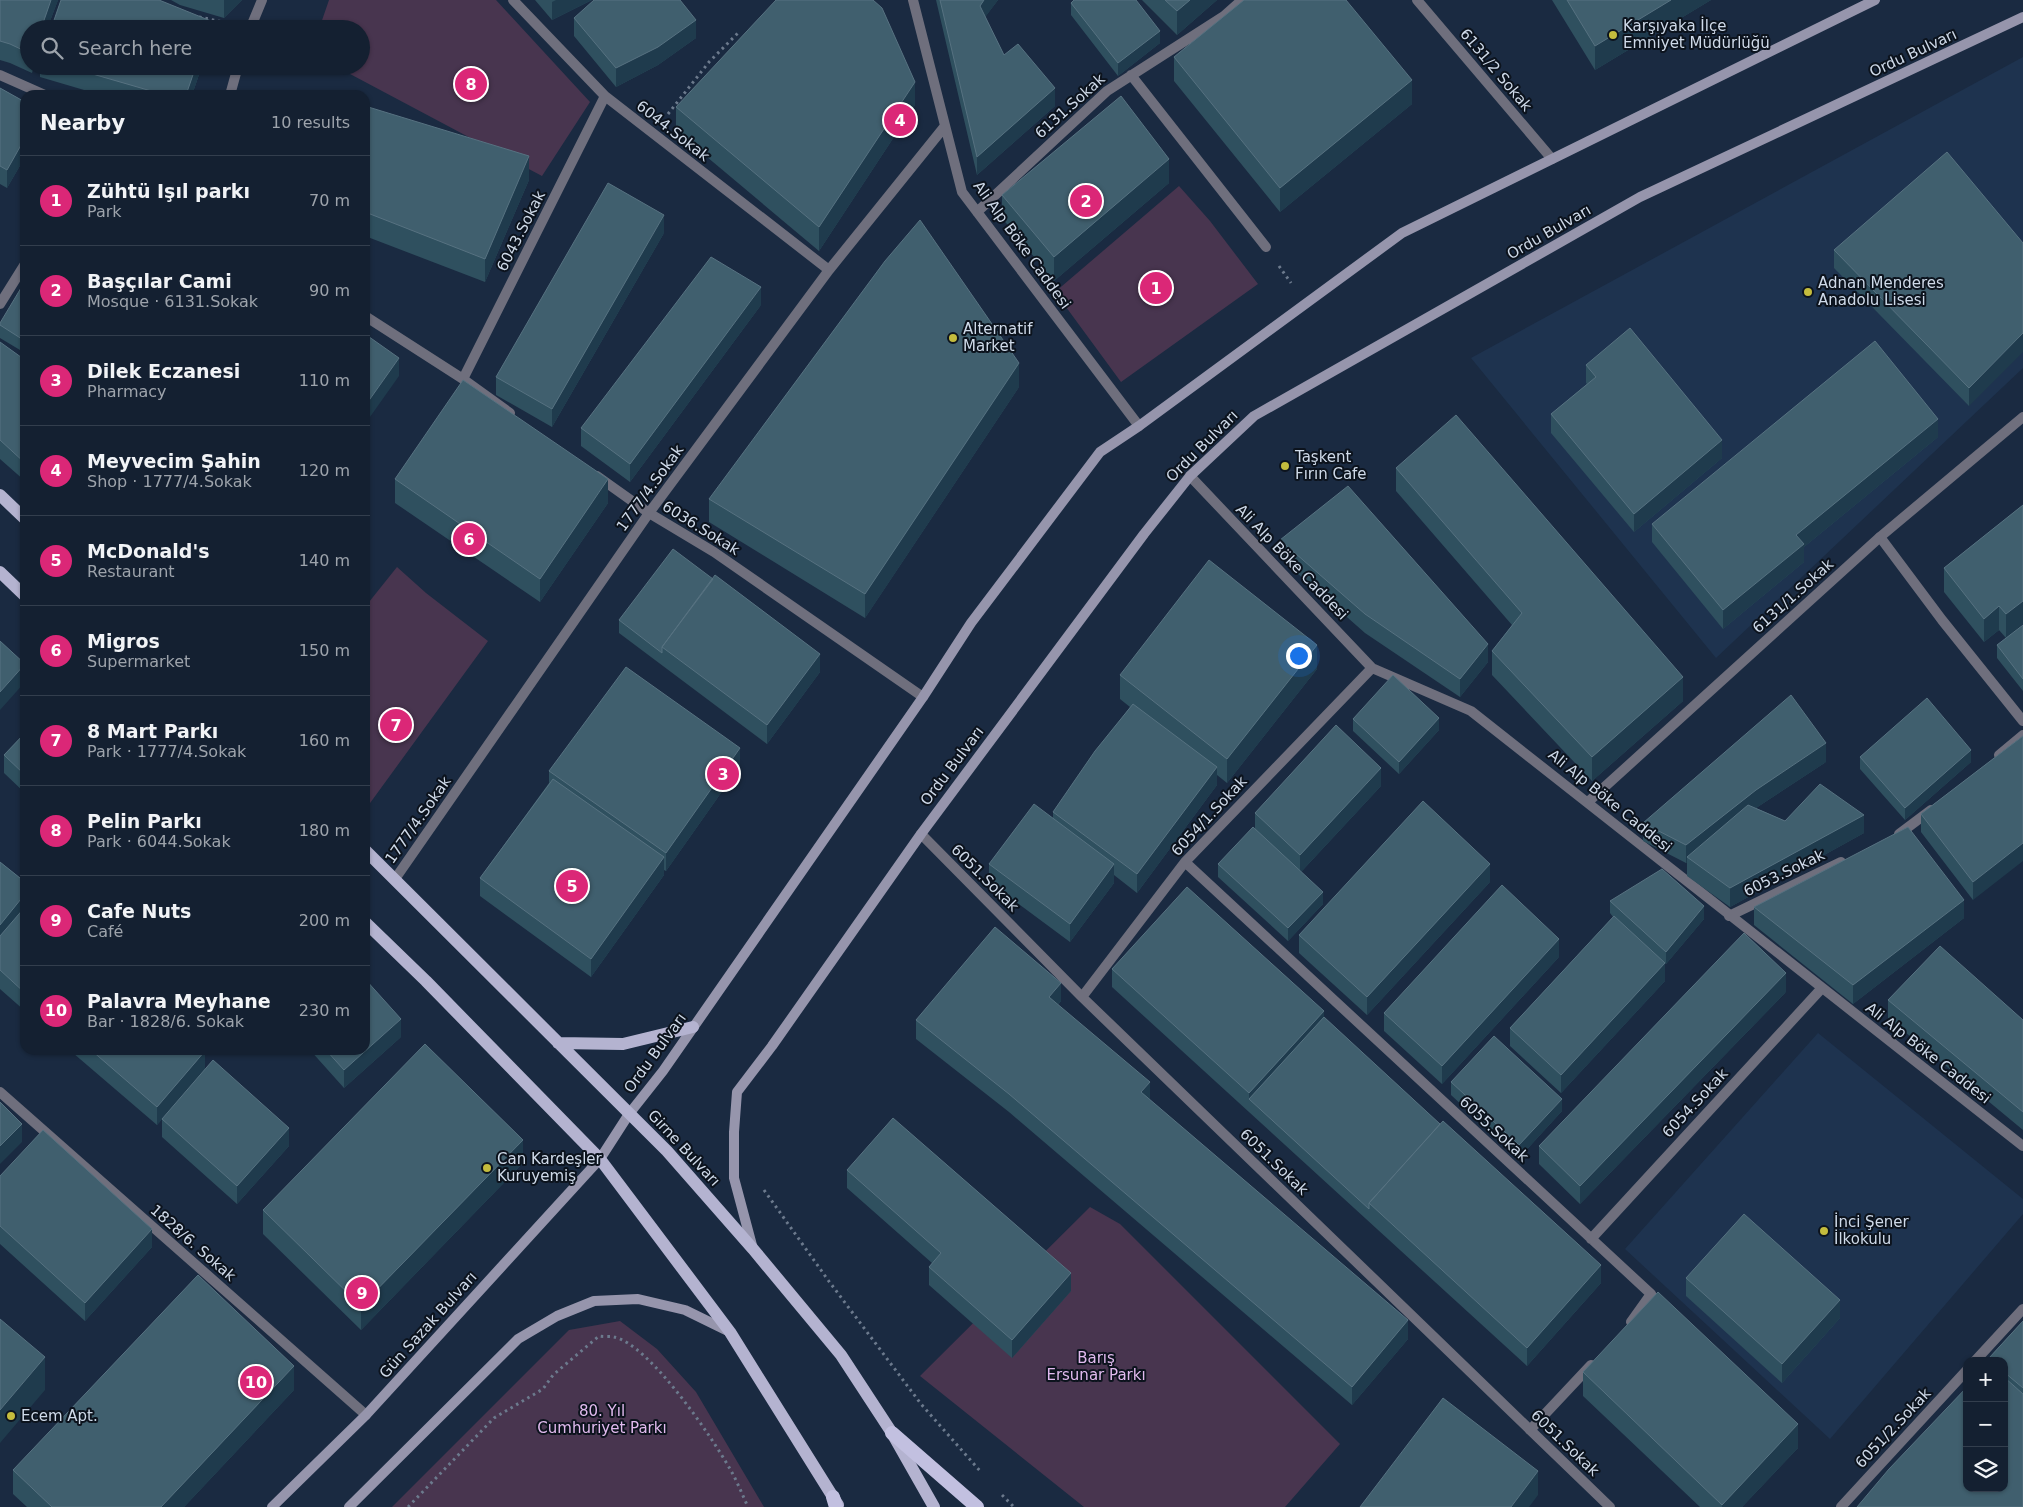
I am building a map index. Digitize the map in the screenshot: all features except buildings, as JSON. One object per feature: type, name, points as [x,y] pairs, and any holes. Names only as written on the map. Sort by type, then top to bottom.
[{"type":"highway","points":[[892,1433],[977,1507]]},
{"type":"main road","name":"Ordu Bulvarı","points":[[600,1159],[629,1114],[663,1071],[923,697],[971,622],[1100,452],[1139,426],[1402,233],[1875,0]]},
{"type":"main road","name":"Ordu Bulvarı","points":[[754,1249],[734,1178],[737,1092],[772,1046],[921,834],[1138,541],[1190,476],[1254,416],[1640,197],[2023,18]]},
{"type":"main road","points":[[0,495],[20,514]]},
{"type":"main road","points":[[0,572],[20,591]]},
{"type":"main road","name":"Girne Bulvarı","points":[[370,855],[667,1150],[754,1249],[841,1355],[892,1433],[934,1507]]},
{"type":"main road","points":[[370,927],[426,981],[600,1159],[730,1332],[836,1504]]},
{"type":"main road","points":[[558,1043],[623,1044],[693,1027]]},
{"type":"main road","name":"Gün Sazak Bulvarı","points":[[272,1507],[366,1415],[600,1159]]},
{"type":"main road","points":[[349,1507],[518,1339],[557,1316],[594,1301],[638,1299],[685,1310],[730,1332]]},
{"type":"street","points":[[254,20],[262,0]]},
{"type":"street","name":"6044.Sokak","points":[[512,0],[605,96],[829,270]]},
{"type":"street","name":"Ali Alp Böke Caddesi","points":[[914,0],[962,192],[1139,426]]},
{"type":"street","name":"6131.Sokak","points":[[977,212],[1107,90],[1224,16],[1242,0]]},
{"type":"street","name":"6131/2 Sokak","points":[[1417,0],[1552,159]]},
{"type":"street","points":[[0,75],[33,90]]},
{"type":"street","points":[[231,90],[236,75]]},
{"type":"street","points":[[1131,75],[1266,247]]},
{"type":"street","name":"6043.Sokak","points":[[463,379],[605,96]]},
{"type":"street","name":"1777/4.Sokak","points":[[395,879],[648,513],[829,270],[945,126]]},
{"type":"street","points":[[0,304],[20,272]]},
{"type":"street","points":[[370,319],[463,379],[520,420]]},
{"type":"street","name":"6131/1.Sokak","points":[[1588,802],[1880,537],[2023,418]]},
{"type":"street","name":"6036.Sokak","points":[[592,472],[648,513],[714,552],[923,697]]},
{"type":"street","name":"Ali Alp Böke Caddesi","points":[[1190,476],[1372,668],[1470,710],[2023,1146]]},
{"type":"street","points":[[1880,537],[1942,620],[2023,721]]},
{"type":"street","name":"6054/1.Sokak","points":[[1082,997],[1185,862],[1372,668]]},
{"type":"street","points":[[1993,759],[2023,735]]},
{"type":"street","points":[[1887,840],[1904,831],[1941,801]]},
{"type":"street","name":"6051.Sokak","points":[[921,834],[1082,997],[1610,1507]]},
{"type":"street","name":"6053.Sokak","points":[[1729,916],[1852,857]]},
{"type":"street","name":"6055.Sokak","points":[[1185,862],[1651,1294],[1638,1315],[1624,1330]]},
{"type":"street","name":"6054.Sokak","points":[[1591,1239],[1822,988]]},
{"type":"street","name":"1828/6. Sokak","points":[[0,1092],[366,1415]]},
{"type":"street","points":[[1979,1357],[2023,1309]]},
{"type":"street","points":[[1530,1430],[1597,1358]]},
{"type":"street","name":"6051/2.Sokak","points":[[1841,1507],[1963,1374]]},
{"type":"path","points":[[192,16],[210,20]]},
{"type":"path","points":[[652,134],[709,62],[738,33]]},
{"type":"path","points":[[1266,247],[1305,303]]},
{"type":"path","points":[[734,1166],[762,1186],[828,1280],[921,1404],[985,1477]]},
{"type":"path","points":[[408,1507],[494,1418],[543,1389],[553,1375],[583,1349],[599,1336],[607,1336],[615,1337],[634,1347],[664,1376],[699,1420],[730,1469],[748,1507]]},
{"type":"path","points":[[998,1492],[1014,1507]]},
{"type":"shaded area","name":"Adnan Menderes Anadolu Lisesi","points":[[2023,57],[2023,368],[1716,658],[1471,358]]},
{"type":"shaded area","name":"İnci Şener İlkokulu","points":[[1818,1033],[2023,1199],[2023,1214],[1830,1439],[1625,1249]]},
{"type":"green space","points":[[329,0],[496,0],[590,102],[542,176],[352,75],[370,75],[370,20],[322,20]]},
{"type":"green space","points":[[1179,186],[1210,221],[1258,284],[1121,382],[1055,292]]},
{"type":"green space","points":[[397,567],[426,593],[488,641],[370,803],[370,601]]},
{"type":"green space","name":"Barış Ersunar Parkı","points":[[1090,1207],[1120,1224],[1340,1444],[1285,1507],[1084,1507],[920,1376]]},
{"type":"green space","name":"80. Yıl Cumhuriyet Parkı","points":[[620,1321],[657,1349],[696,1392],[764,1507],[392,1507],[569,1330]]},
{"type":"place","name":"Karşıyaka İlçe Emniyet Müdürlüğü","points":[[1613,35]]},
{"type":"place","name":"Pelin Parkı","points":[[471,84]]},
{"type":"place","name":"Meyvecim Şahin","points":[[900,120]]},
{"type":"place","name":"Başçılar Cami","points":[[1086,201]]},
{"type":"place","name":"Zühtü Işıl parkı","points":[[1156,288]]},
{"type":"place","name":"Adnan Menderes Anadolu Lisesi","points":[[1808,292]]},
{"type":"place","name":"Alternatif Market","points":[[953,338]]},
{"type":"place","name":"Taşkent Fırın Cafe","points":[[1285,466]]},
{"type":"place","name":"Migros","points":[[469,539]]},
{"type":"place","name":"8 Mart Parkı","points":[[396,725]]},
{"type":"place","name":"Dilek Eczanesi","points":[[723,774]]},
{"type":"place","name":"McDonald's","points":[[572,886]]},
{"type":"place","name":"Can Kardeşler Kuruyemiş","points":[[487,1168]]},
{"type":"place","name":"İnci Şener İlkokulu","points":[[1824,1231]]},
{"type":"place","name":"Cafe Nuts","points":[[362,1293]]},
{"type":"place","name":"Palavra Meyhane","points":[[256,1382]]},
{"type":"place","name":"Ecem Apt.","points":[[11,1416]]}]
